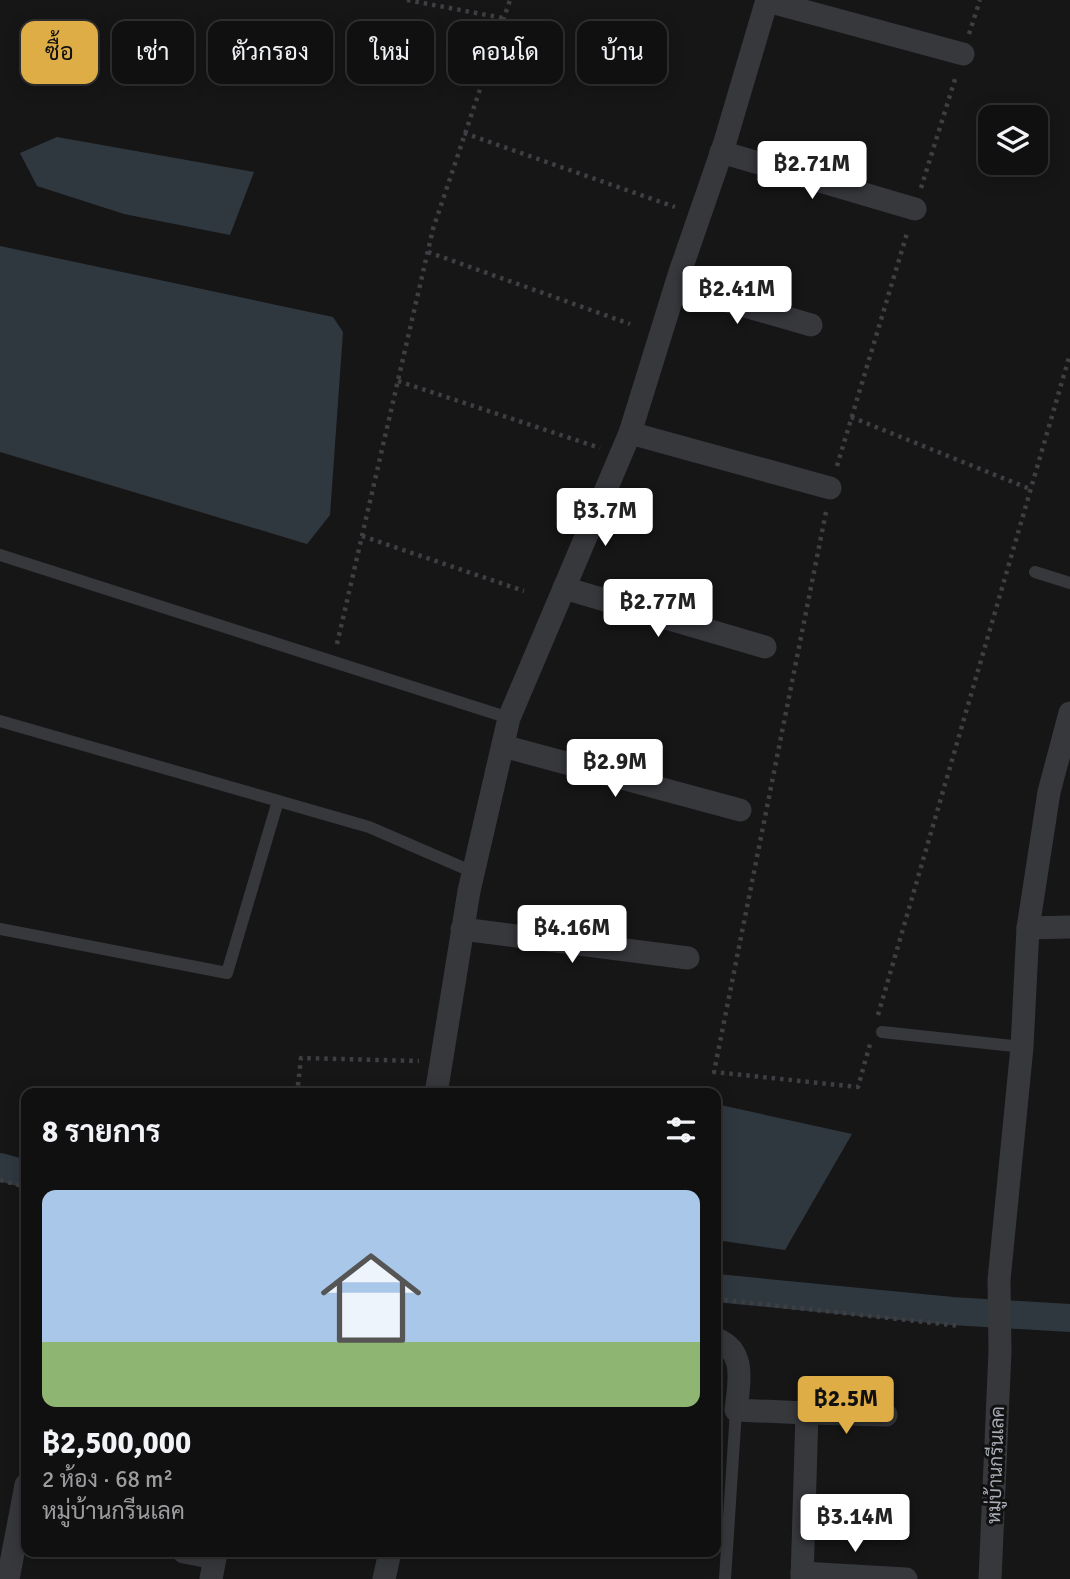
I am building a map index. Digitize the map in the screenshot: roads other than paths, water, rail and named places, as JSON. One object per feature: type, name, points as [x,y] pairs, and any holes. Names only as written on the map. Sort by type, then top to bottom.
[{"type":"street","points":[[437,1088],[473,872],[509,719],[630,433],[722,152],[767,1],[963,54]]},
{"type":"street","points":[[722,152],[915,209]]},
{"type":"street","points":[[676,286],[811,325]]},
{"type":"street","points":[[630,433],[830,488]]},
{"type":"street","points":[[564,589],[765,647]]},
{"type":"street","name":"หมู่บ้านกรีนเลค","points":[[990,1579],[1000,1351],[999,1280],[1022,1047],[1027,929],[1049,792],[1070,713]]},
{"type":"street","points":[[503,746],[740,810]]},
{"type":"street","points":[[1027,929],[1070,927]]},
{"type":"street","points":[[462,929],[688,958]]},
{"type":"street","points":[[721,1341],[727,1343],[740,1367],[736,1410],[886,1415]]},
{"type":"street","points":[[807,1413],[802,1576],[906,1579]]},
{"type":"street","points":[[8,1579],[21,1511]]},
{"type":"street","points":[[210,1557],[215,1558],[211,1579]]},
{"type":"street","points":[[384,1579],[389,1557]]},
{"type":"lane","points":[[0,555],[509,719]]},
{"type":"lane","points":[[1035,572],[1070,583]]},
{"type":"lane","points":[[0,721],[369,827],[473,872]]},
{"type":"lane","points":[[0,929],[227,973],[278,801]]},
{"type":"lane","points":[[877,1029],[1022,1047]]},
{"type":"lane","points":[[725,1579],[736,1410]]},
{"type":"waterway","points":[[0,1167],[21,1173]]},
{"type":"waterway","points":[[721,1288],[952,1311],[1070,1318]]}]
